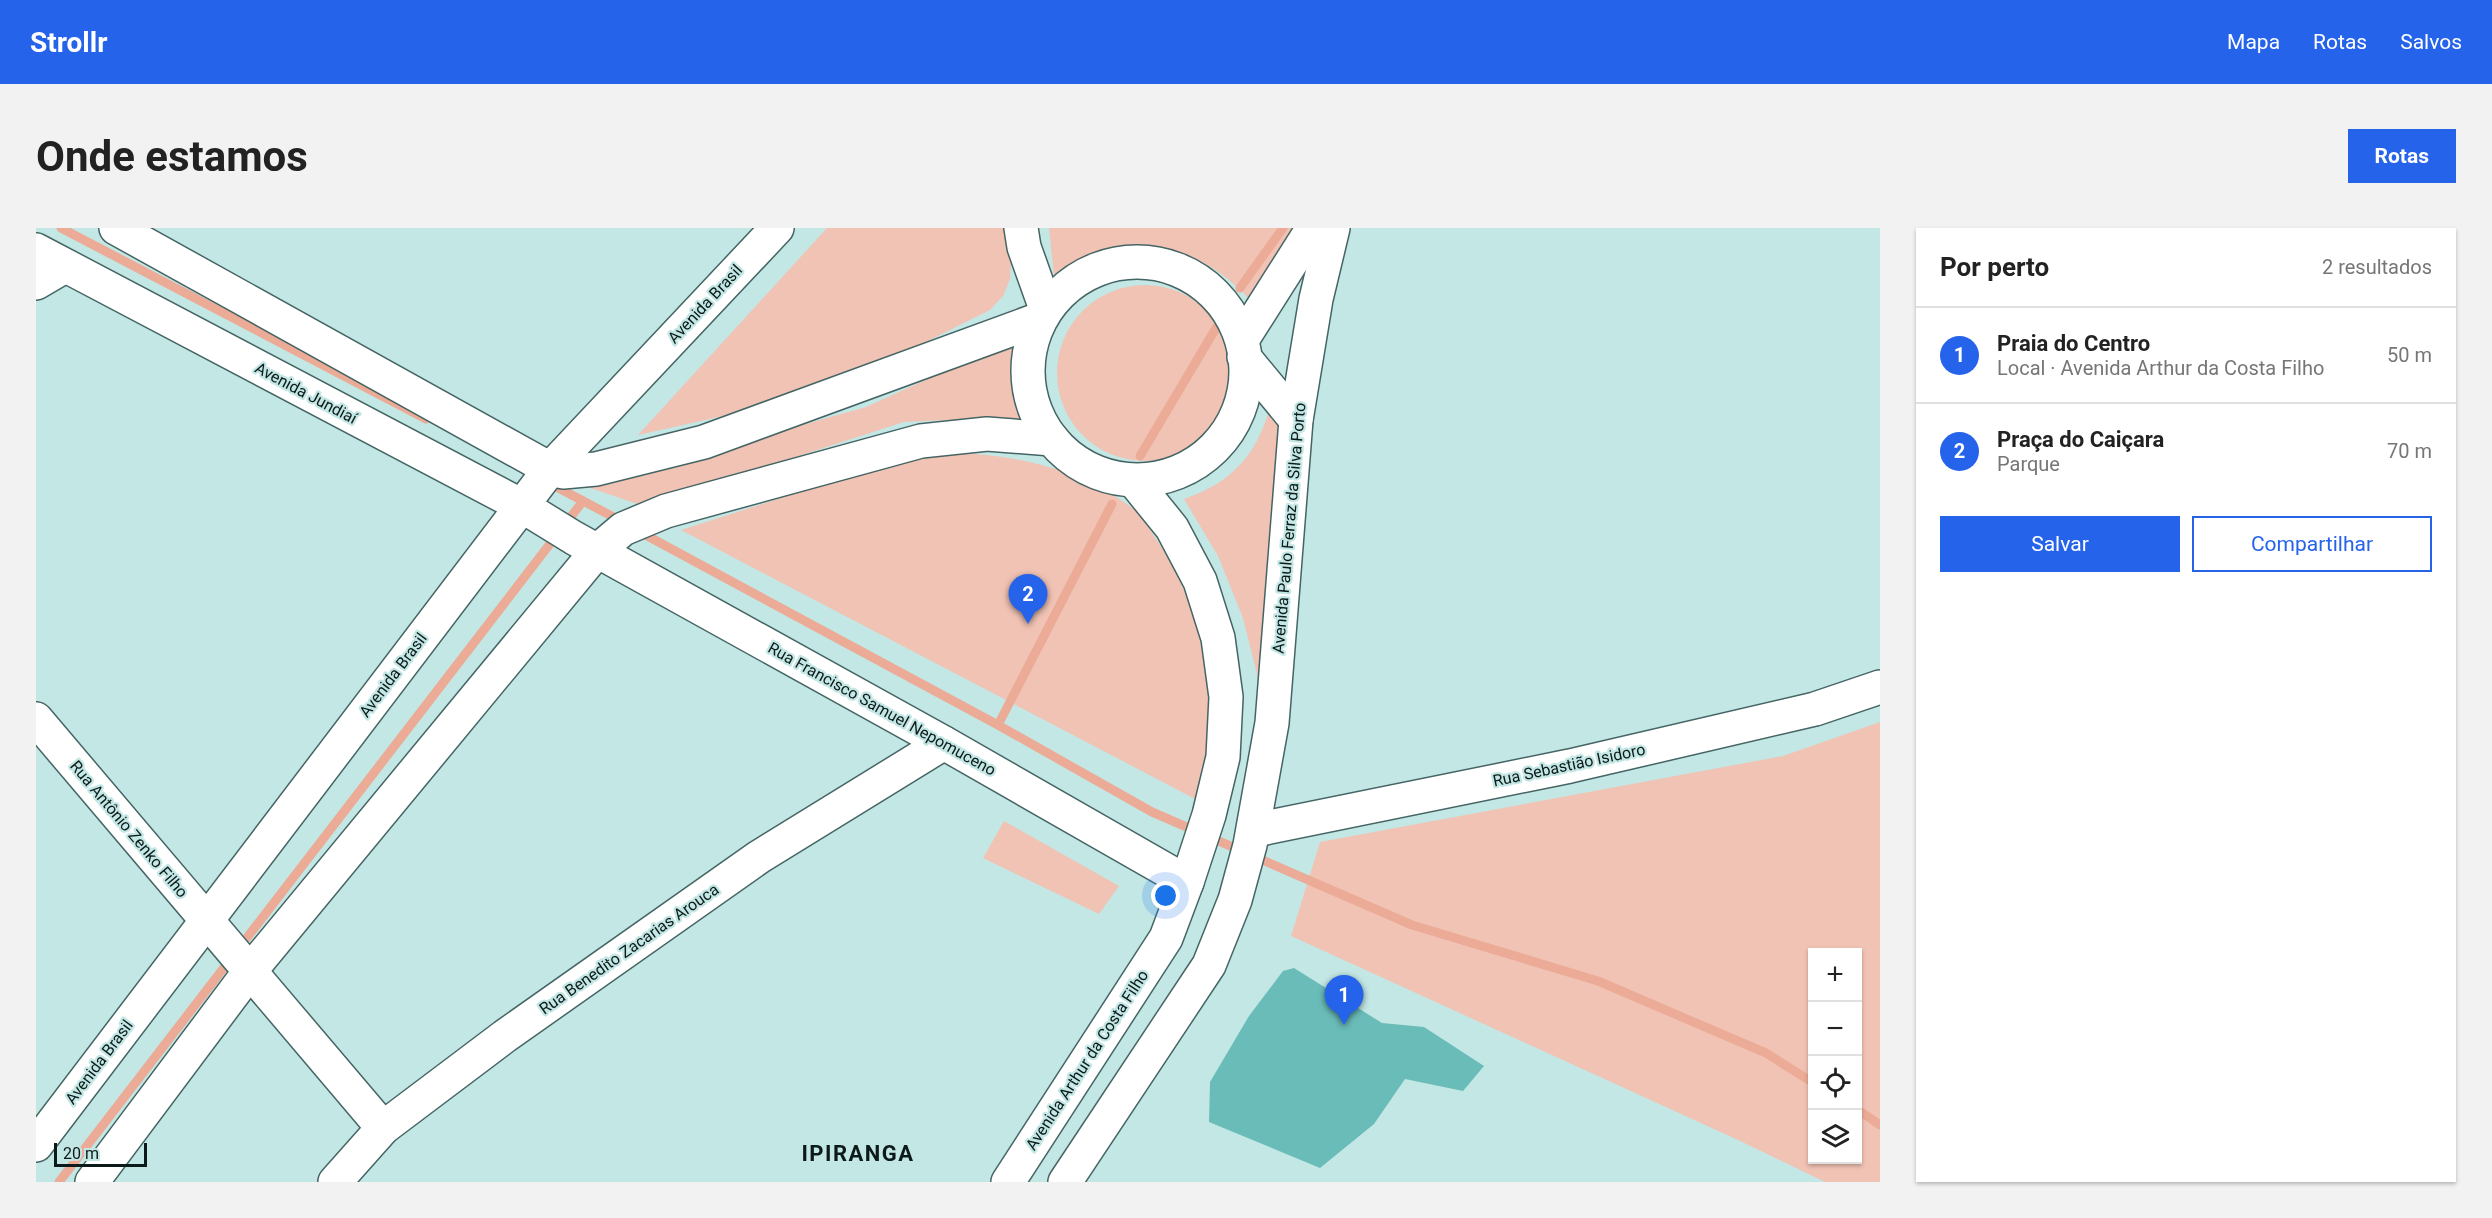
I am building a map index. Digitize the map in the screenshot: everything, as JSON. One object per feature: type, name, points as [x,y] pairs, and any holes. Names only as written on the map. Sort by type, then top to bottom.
[{"type":"main road","name":"Avenida Brasil","points":[[92,1182],[230,947],[537,493],[777,228]]},
{"type":"main road","points":[[1021,228],[1024,247],[1043,314]]},
{"type":"main road","points":[[1296,420],[1243,349],[1226,308],[1201,282],[1168,266],[1133,262],[1097,270],[1060,290],[1043,314],[1030,346],[1029,374],[1036,408],[1052,439],[1076,461],[1104,475],[1134,481],[1169,476],[1199,461],[1224,438],[1240,407],[1246,374],[1243,349],[1313,228]]},
{"type":"main road","name":"Avenida Paulo Ferraz da Silva Porto","points":[[1065,1182],[1209,965],[1234,900],[1252,837],[1272,723],[1296,420],[1316,299],[1333,228]]},
{"type":"main road","name":"Avenida Jundiaí","points":[[127,230],[537,493],[586,545]]},
{"type":"main road","name":"Avenida Jundiaí","points":[[36,250],[537,493]]},
{"type":"main road","points":[[36,283],[65,266]]},
{"type":"main road","points":[[537,493],[563,472],[596,469],[704,442],[1043,314]]},
{"type":"main road","name":"Avenida Brasil","points":[[36,1144],[230,947],[586,545],[666,511],[921,441],[987,434],[1052,439]]},
{"type":"main road","name":"Avenida Arthur da Costa Filho","points":[[1008,1182],[1166,938],[1209,815],[1223,758],[1225,707],[1218,638],[1194,570],[1172,528],[1134,481]]},
{"type":"main road","name":"Rua Francisco Samuel Nepomuceno","points":[[586,545],[944,743],[1190,873]]},
{"type":"main road","name":"Rua Sebastião Isidoro","points":[[1252,837],[1815,709],[1880,687]]},
{"type":"main road","name":"Rua Antônio Zenko Filho","points":[[36,719],[383,1128]]},
{"type":"main road","name":"Rua Benedito Zacarias Arouca","points":[[335,1182],[383,1128],[505,1036],[759,857],[944,743]]},
{"type":"shaded area","points":[[827,228],[1006,228],[1011,260],[1010,279],[1003,296],[990,310],[880,365],[764,407],[638,435]]},
{"type":"shaded area","points":[[1049,228],[1300,228],[1251,301],[1229,280],[1207,264],[1183,254],[1158,248],[1133,247],[1107,252],[1081,261],[1054,276]]},
{"type":"shaded area","points":[[1145,285],[1179,292],[1194,300],[1207,311],[1218,324],[1226,339],[1233,373],[1226,407],[1218,422],[1207,435],[1194,446],[1179,454],[1145,461],[1111,454],[1096,446],[1083,435],[1072,422],[1064,407],[1057,373],[1064,339],[1072,324],[1083,311],[1096,300],[1111,292]]},
{"type":"shaded area","points":[[1014,335],[1013,382],[1026,427],[965,421],[904,422],[643,506],[576,483],[620,476],[866,407],[941,373]]},
{"type":"shaded area","points":[[1270,408],[1276,408],[1281,431],[1259,682],[1243,618],[1218,556],[1184,499],[1215,485],[1239,465],[1257,440]]},
{"type":"shaded area","points":[[951,453],[999,457],[1048,466],[1071,474],[1115,496],[1135,510],[1144,520],[1183,587],[1193,614],[1206,669],[1209,725],[1199,801],[681,530],[884,465],[917,456]]},
{"type":"shaded area","points":[[1880,722],[1880,1182],[1825,1182],[1291,936],[1320,842],[1783,756]]},
{"type":"shaded area","points":[[1004,821],[1119,886],[1099,914],[983,858]]},
{"type":"building","points":[[1294,968],[1382,1023],[1424,1027],[1484,1066],[1463,1091],[1405,1079],[1374,1124],[1320,1168],[1209,1122],[1210,1082],[1249,1016],[1283,971]]},
{"type":"waterway","points":[[61,228],[426,419]]},
{"type":"waterway","points":[[1240,288],[1283,228]]},
{"type":"waterway","points":[[1140,456],[1216,328]]},
{"type":"waterway","points":[[547,482],[623,522]]},
{"type":"waterway","points":[[59,1182],[583,501]]},
{"type":"waterway","points":[[998,725],[1112,504]]},
{"type":"waterway","points":[[640,532],[998,725],[1152,812],[1412,925],[1598,981],[1766,1053],[1808,1079]]},
{"type":"waterway","points":[[1862,1113],[1880,1125]]},
{"type":"place","name":"Praça do Caiçara","points":[[1028,624]]},
{"type":"place","name":"Praia do Centro","points":[[1344,1025]]},
{"type":"district","name":"IPIRANGA","points":[[858,1153]]}]
